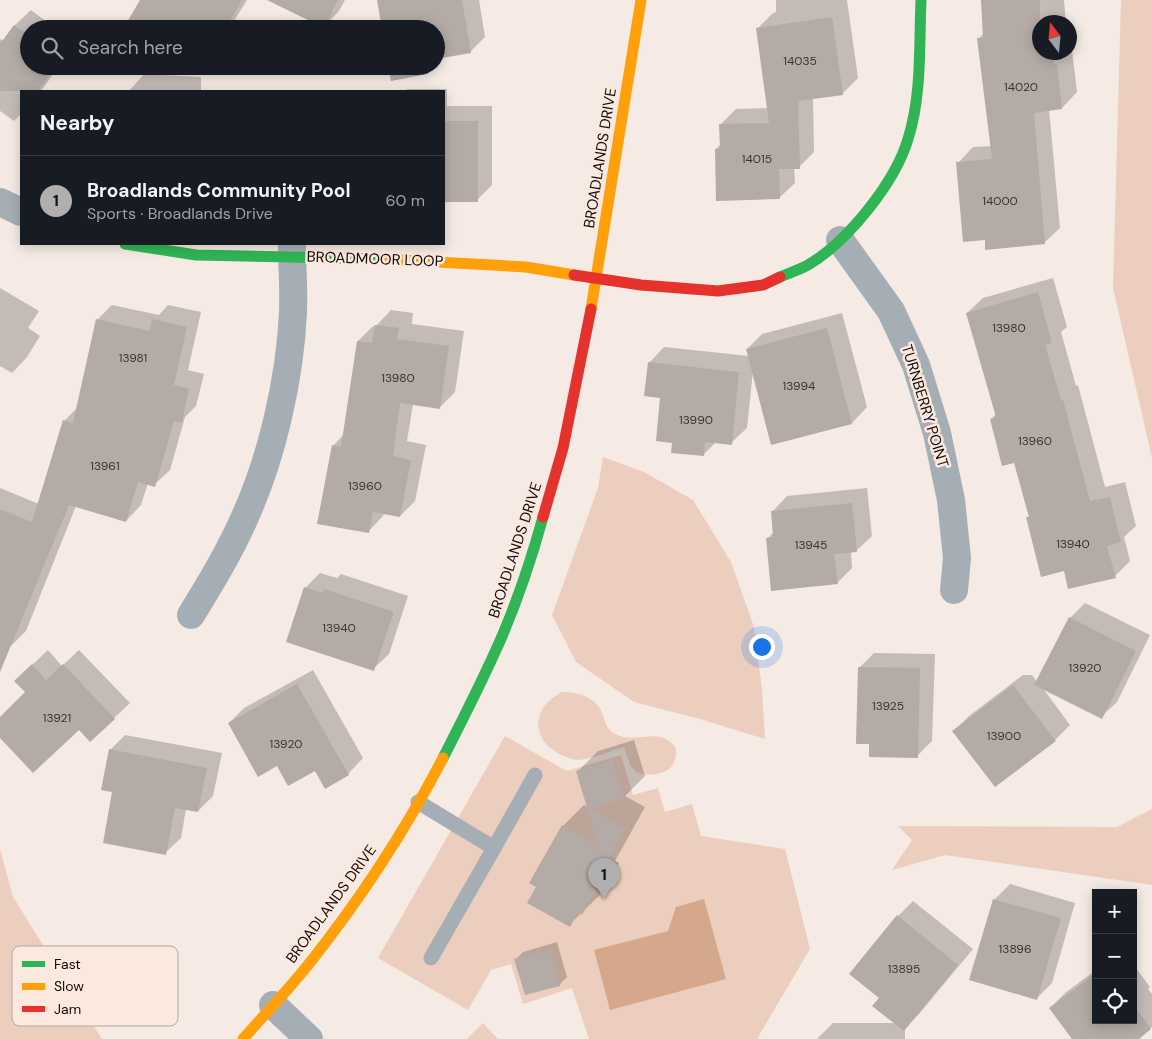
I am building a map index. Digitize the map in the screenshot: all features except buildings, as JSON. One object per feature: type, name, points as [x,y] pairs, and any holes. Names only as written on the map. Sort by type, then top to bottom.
[{"type":"street","name":"BROADLANDS DRIVE","points":[[242,1039],[307,966],[346,915],[386,855],[438,767],[476,694],[504,632],[532,555],[563,448],[587,334],[641,0]]},
{"type":"street","name":"BROADMOOR LOOP","points":[[131,245],[196,255],[292,250],[526,267],[641,285],[718,291],[763,285],[808,265],[840,240],[848,233],[894,172],[908,140],[916,103],[921,0]]},
{"type":"street","points":[[0,202],[20,212]]},
{"type":"street","name":"TURNBERRY POINT","points":[[840,240],[891,311],[903,332],[916,365],[937,433],[951,500],[957,558],[954,590]]},
{"type":"street","points":[[191,615],[226,558],[245,517],[261,478],[277,421],[288,363],[293,313],[292,250]]},
{"type":"street","points":[[273,1005],[309,1039]]},
{"type":"lane","points":[[431,958],[535,775]]},
{"type":"lane","points":[[418,802],[494,848]]},
{"type":"shaded area","points":[[1121,0],[1152,0],[1152,458],[1113,288]]},
{"type":"shaded area","points":[[603,457],[644,472],[693,500],[731,562],[754,627],[762,690],[765,739],[700,719],[634,702],[576,662],[552,615],[598,488]]},
{"type":"shaded area","points":[[562,692],[574,693],[592,700],[600,709],[608,728],[620,736],[629,738],[653,736],[669,741],[676,748],[673,765],[668,770],[658,774],[647,775],[632,768],[624,747],[595,757],[579,760],[567,757],[553,750],[540,734],[538,725],[544,707]]},
{"type":"shaded area","points":[[505,736],[567,771],[621,755],[633,795],[658,788],[665,812],[692,804],[701,836],[785,849],[810,949],[757,1039],[589,1039],[572,988],[523,1004],[511,964],[491,970],[468,1010],[378,958]]},
{"type":"shaded area","points":[[1152,809],[1152,885],[945,855],[892,870],[912,840],[898,826],[1117,827]]},
{"type":"shaded area","points":[[0,849],[13,897],[44,946],[12,946],[12,1026],[94,1026],[102,1039],[0,1039]]},
{"type":"shaded area","points":[[704,899],[726,979],[610,1010],[594,950],[668,931],[676,907]]},
{"type":"shaded area","points":[[483,1023],[498,1039],[467,1039]]},
{"type":"traffic: fast","points":[[780,277],[808,265],[838,242],[868,210],[902,156],[916,105],[921,0]]},
{"type":"traffic: fast","points":[[131,245],[196,255],[383,259]]},
{"type":"traffic: fast","points":[[443,758],[482,681],[503,634],[525,576],[543,517]]},
{"type":"traffic: slow","points":[[591,309],[641,0]]},
{"type":"traffic: slow","points":[[383,259],[526,267],[574,275]]},
{"type":"traffic: slow","points":[[243,1039],[300,974],[345,916],[397,839],[443,758]]},
{"type":"traffic: jam","points":[[574,275],[641,285],[718,291],[763,285],[780,277]]},
{"type":"traffic: jam","points":[[543,517],[563,448],[591,309]]},
{"type":"place","name":"Broadlands Community Pool","points":[[604,899]]}]
